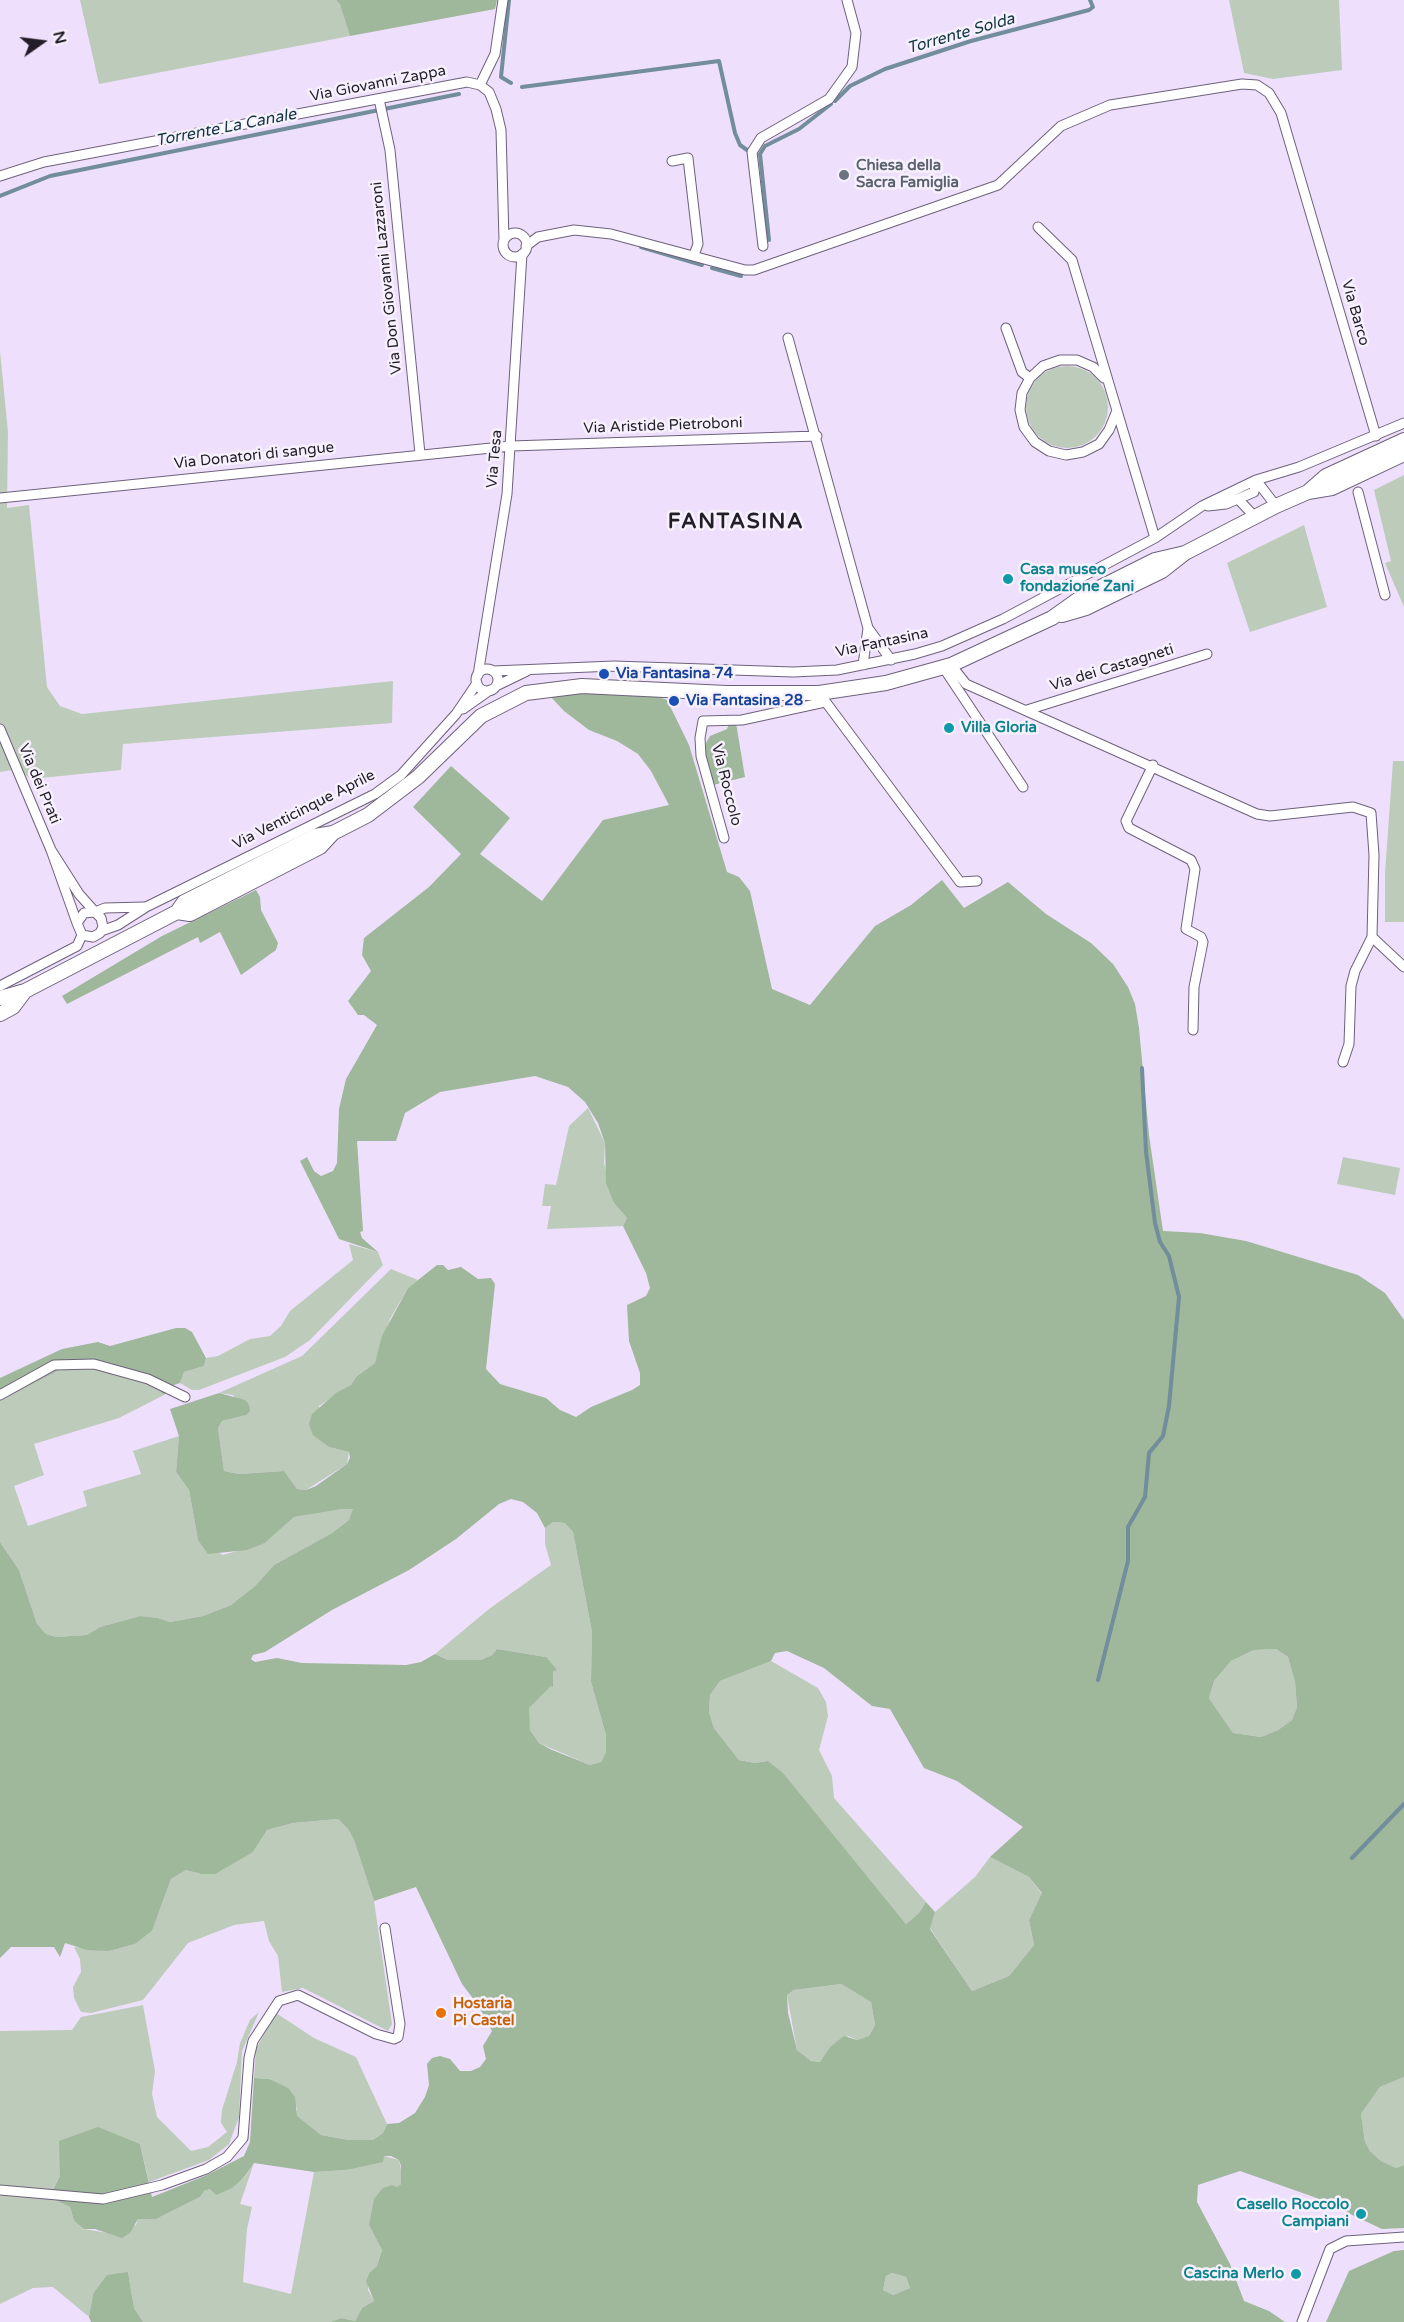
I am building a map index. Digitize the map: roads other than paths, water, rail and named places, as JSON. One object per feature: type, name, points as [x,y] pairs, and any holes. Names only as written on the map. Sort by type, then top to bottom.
[{"type":"street","points":[[503,0],[495,54],[480,85],[489,92],[501,130],[504,249],[510,256],[524,250],[538,237]]},
{"type":"street","points":[[763,246],[752,152],[761,138],[829,99],[852,67],[856,33],[847,0]]},
{"type":"street","name":"Via Giovanni Zappa","points":[[0,176],[44,162],[467,82],[480,85]]},
{"type":"street","name":"Via Barco","points":[[694,255],[745,270],[754,270],[998,185],[1061,126],[1110,105],[1242,84],[1257,85],[1269,93],[1281,113],[1376,436]]},
{"type":"street","name":"Via Don Giovanni Lazzaroni","points":[[379,100],[390,150],[420,454]]},
{"type":"street","points":[[504,240],[518,234],[538,237],[574,230],[611,234],[694,255],[698,244],[688,158],[672,161]]},
{"type":"street","points":[[505,219],[525,239],[524,250]]},
{"type":"street","points":[[1038,227],[1072,260],[1155,538]]},
{"type":"street","name":"Via Tesa","points":[[477,679],[507,494],[520,280],[524,250]]},
{"type":"street","name":"Via Tesa","points":[[510,256],[520,280]]},
{"type":"street","points":[[1006,328],[1022,372],[1030,378]]},
{"type":"street","points":[[788,338],[817,436],[868,628],[891,660]]},
{"type":"street","points":[[1106,379],[1093,367],[1077,360],[1060,360],[1043,366],[1030,378],[1022,393],[1022,419],[1035,442],[1049,451],[1066,455],[1083,452],[1098,444],[1109,430],[1116,413]]},
{"type":"street","points":[[1256,480],[1299,467],[1404,423]]},
{"type":"street","name":"Via Aristide Pietroboni","points":[[511,446],[817,436]]},
{"type":"street","points":[[977,881],[960,882],[822,698],[947,666],[1052,618],[1086,608],[1162,571],[1185,553],[1308,492],[1326,477],[1404,440]]},
{"type":"street","name":"Via Donatori di sangue","points":[[0,498],[511,446]]},
{"type":"street","points":[[1308,492],[1332,489],[1404,454]]},
{"type":"street","points":[[1255,517],[1239,500],[1254,492],[1256,480]]},
{"type":"street","points":[[1256,480],[1276,507]]},
{"type":"street","name":"Via Fantasina","points":[[491,670],[614,666],[793,672],[891,660],[942,646],[1003,619],[1155,538],[1202,506],[1256,480]]},
{"type":"street","points":[[1358,492],[1385,595]]},
{"type":"street","name":"Via Fantasina","points":[[1202,506],[1226,504],[1239,500]]},
{"type":"street","points":[[864,665],[868,628]]},
{"type":"street","name":"Via Tesa","points":[[485,638],[491,670],[498,678],[493,688]]},
{"type":"street","name":"Via dei Castagneti","points":[[1027,710],[1207,654]]},
{"type":"street","points":[[947,666],[966,684],[1153,765],[1257,814],[1270,816],[1353,807],[1371,813],[1374,855],[1372,937],[1354,971],[1348,1044],[1343,1062]]},
{"type":"street","points":[[947,666],[1023,787]]},
{"type":"street","name":"Via Fantasina","points":[[493,688],[532,668]]},
{"type":"street","points":[[491,670],[477,679],[482,689],[493,688]]},
{"type":"street","name":"Via Venticinque Aprile","points":[[100,932],[118,925],[146,907],[375,794],[401,775],[456,714],[477,679]]},
{"type":"street","name":"Via Venticinque Aprile","points":[[0,998],[25,991],[177,912],[184,902],[315,836],[333,833],[395,797],[482,716],[526,693],[582,686],[822,698]]},
{"type":"street","name":"Via Venticinque Aprile","points":[[456,714],[493,688]]},
{"type":"street","name":"Via Roccolo","points":[[724,838],[702,756],[700,738],[703,721],[751,718],[822,698]]},
{"type":"street","name":"Via dei Prati","points":[[0,729],[51,850],[77,923],[92,956]]},
{"type":"street","points":[[1153,765],[1126,821],[1129,828],[1191,860],[1196,869],[1186,929],[1201,937],[1203,942],[1194,987],[1193,1030]]},
{"type":"street","name":"Via dei Prati","points":[[51,850],[79,894],[101,918],[100,932],[110,946]]},
{"type":"street","name":"Via Venticinque Aprile","points":[[95,912],[105,908],[146,907]]},
{"type":"street","points":[[77,923],[84,913],[95,912]]},
{"type":"street","points":[[0,986],[77,946],[84,936],[93,937],[100,932]]},
{"type":"street","points":[[1372,937],[1404,968]]},
{"type":"street","name":"Via Venticinque Aprile","points":[[0,1014],[13,1007],[25,991]]},
{"type":"street","points":[[0,1395],[54,1365],[94,1364],[148,1379],[185,1397]]},
{"type":"street","points":[[0,2190],[103,2199],[162,2185],[206,2169],[227,2157],[243,2138],[249,2058],[254,2041],[279,2001],[298,1995],[376,2034],[398,2037],[400,2024],[385,1928]]},
{"type":"street","points":[[1302,2322],[1330,2249],[1346,2241],[1404,2237]]},
{"type":"waterway","name":"Torrente La Canale","points":[[509,0],[501,77],[511,83]]},
{"type":"waterway","name":"Torrente Solda","points":[[835,101],[850,86],[885,69],[971,41],[1089,10],[1093,7],[1090,0]]},
{"type":"waterway","points":[[522,87],[719,61],[735,133],[740,145],[747,150]]},
{"type":"waterway","name":"Torrente La Canale","points":[[0,196],[50,176],[459,94]]},
{"type":"waterway","name":"Torrente Solda","points":[[769,240],[760,154],[765,146],[799,129],[831,104]]},
{"type":"waterway","name":"Torrente Solda","points":[[641,247],[702,265]]},
{"type":"waterway","name":"Torrente Solda","points":[[712,268],[741,276]]},
{"type":"waterway","points":[[1098,1680],[1128,1561],[1128,1527],[1145,1497],[1149,1453],[1163,1436],[1169,1406],[1179,1297],[1169,1256],[1160,1242],[1155,1223],[1146,1152],[1142,1068]]},
{"type":"waterway","points":[[1352,1858],[1404,1804]]},
{"type":"place","name":"Chiesa della Sacra Famiglia","points":[[844,175]]},
{"type":"place","name":"Casa museo fondazione Zani","points":[[1008,579]]},
{"type":"place","name":"Via Fantasina 74","points":[[604,674]]},
{"type":"place","name":"Via Fantasina 28","points":[[674,701]]},
{"type":"place","name":"Villa Gloria","points":[[949,728]]},
{"type":"place","name":"Hostaria Pi Castel","points":[[441,2013]]},
{"type":"place","name":"Casello Roccolo Campiani","points":[[1361,2214]]},
{"type":"place","name":"Cascina Merlo","points":[[1296,2274]]},
{"type":"district","name":"FANTASINA","points":[[736,522]]}]
